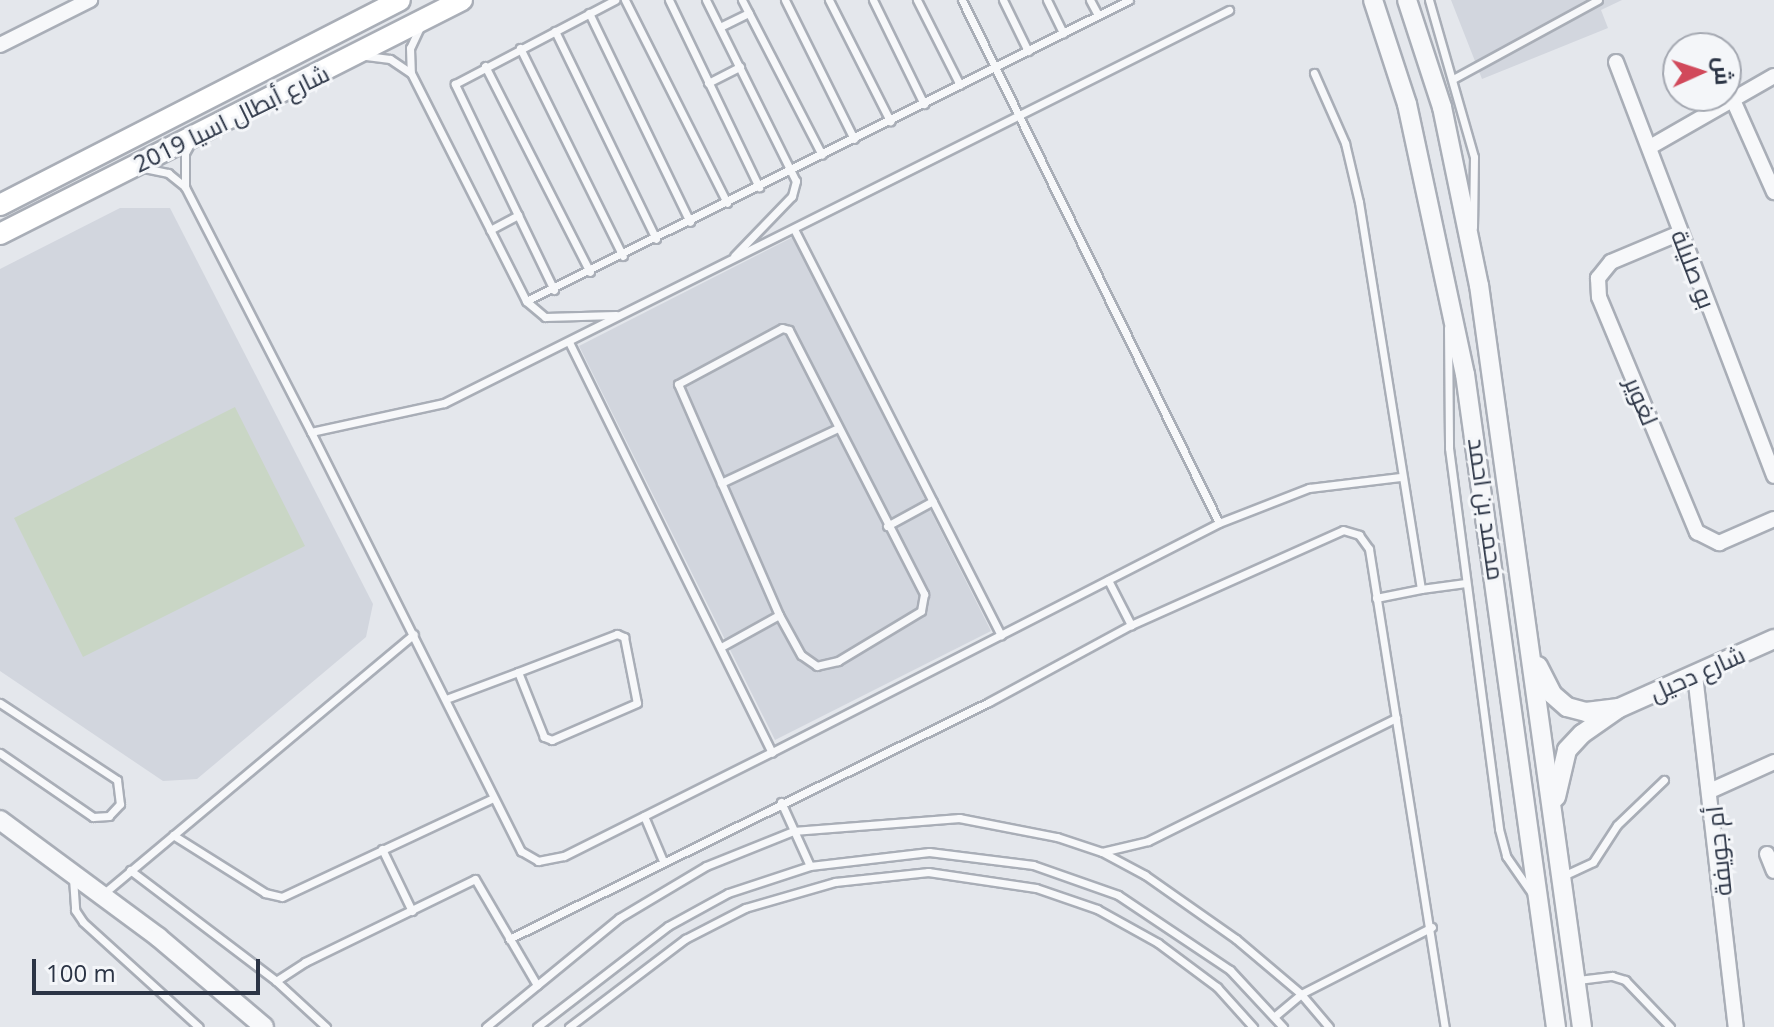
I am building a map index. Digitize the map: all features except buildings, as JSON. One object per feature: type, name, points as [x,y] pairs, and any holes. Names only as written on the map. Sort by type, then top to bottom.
[{"type":"main road","name":"شارع أبطال اسيا 2019","points":[[0,205],[373,8],[400,0]]},
{"type":"main road","name":"شارع أبطال اسيا 2019","points":[[0,234],[462,0]]},
{"type":"street","points":[[0,45],[90,0]]},
{"type":"street","name":"محمد بن احمد","points":[[1373,0],[1407,104],[1449,294],[1491,529],[1556,1027]]},
{"type":"street","name":"محمد بن احمد","points":[[1407,0],[1442,107],[1470,241],[1582,1027]]},
{"type":"street","name":"بو صليلة","points":[[1616,62],[1774,476]]},
{"type":"street","points":[[1742,95],[1774,76]]},
{"type":"street","points":[[1650,147],[1712,112]]},
{"type":"street","points":[[1738,112],[1774,192]]},
{"type":"street","name":"لغوير","points":[[1680,233],[1611,262],[1598,278],[1599,297],[1697,532],[1719,543],[1774,519]]},
{"type":"street","name":"شارع دحيل","points":[[1553,819],[1567,750],[1619,708],[1774,639]]},
{"type":"street","name":"شارع دحيل","points":[[1530,650],[1552,694],[1567,707],[1586,712],[1619,708]]},
{"type":"street","name":"أم جويفة","points":[[1695,675],[1712,790],[1736,1027]]},
{"type":"street","points":[[1712,790],[1774,762]]},
{"type":"street","points":[[3,829],[73,871],[264,1027]]},
{"type":"street","points":[[1767,854],[1774,871]]},
{"type":"lane","points":[[554,290],[455,87],[485,66],[615,0]]},
{"type":"lane","points":[[625,0],[727,203]]},
{"type":"lane","points":[[669,0],[759,187]]},
{"type":"lane","points":[[706,0],[796,181],[792,196],[730,261]]},
{"type":"lane","points":[[742,0],[822,155]]},
{"type":"lane","points":[[785,0],[854,139]]},
{"type":"lane","points":[[829,0],[890,121]]},
{"type":"lane","points":[[873,0],[924,104]]},
{"type":"lane","points":[[917,0],[960,85]]},
{"type":"lane","points":[[962,0],[1022,115],[1219,523]]},
{"type":"lane","points":[[1003,0],[1028,51]]},
{"type":"lane","points":[[1047,0],[1063,33]]},
{"type":"lane","points":[[1090,0],[1098,15]]},
{"type":"lane","points":[[526,301],[623,256],[1129,0]]},
{"type":"lane","points":[[1429,0],[1453,79],[1477,178],[1470,241]]},
{"type":"lane","points":[[1453,79],[1598,0]]},
{"type":"lane","points":[[311,432],[435,407],[1229,10]]},
{"type":"lane","points":[[589,13],[690,222]]},
{"type":"lane","points":[[720,27],[749,13]]},
{"type":"lane","points":[[430,17],[414,36],[411,73],[526,301],[545,317],[617,315]]},
{"type":"lane","points":[[555,31],[656,239]]},
{"type":"lane","points":[[520,48],[623,256]]},
{"type":"lane","points":[[352,58],[378,56],[411,73]]},
{"type":"lane","points":[[485,66],[590,272]]},
{"type":"lane","points":[[708,83],[740,67]]},
{"type":"lane","points":[[1314,73],[1355,181],[1383,339],[1400,477],[1421,589]]},
{"type":"lane","points":[[197,134],[185,153],[185,187],[414,634],[493,798],[521,851],[538,861],[564,856],[1219,523],[1309,488],[1400,477]]},
{"type":"lane","points":[[127,169],[149,168],[185,187]]},
{"type":"lane","points":[[490,230],[518,215]]},
{"type":"lane","points":[[794,229],[1001,635]]},
{"type":"lane","points":[[1449,294],[1448,437],[1502,845],[1540,906]]},
{"type":"lane","points":[[789,330],[838,428],[924,594],[921,611],[838,661],[817,666],[801,655],[779,615],[678,384],[774,332],[789,330]]},
{"type":"lane","points":[[569,342],[772,752]]},
{"type":"lane","points":[[721,483],[838,428]]},
{"type":"lane","points":[[887,526],[933,501]]},
{"type":"lane","points":[[509,939],[781,802],[989,702],[1131,625],[1343,530],[1365,541],[1432,927],[1445,1027]]},
{"type":"lane","points":[[1108,580],[1131,625]]},
{"type":"lane","points":[[1376,598],[1466,583]]},
{"type":"lane","points":[[721,647],[779,615]]},
{"type":"lane","points":[[102,894],[414,634]]},
{"type":"lane","points":[[446,699],[617,634],[624,637],[637,703],[552,740],[544,737],[518,672]]},
{"type":"lane","points":[[0,703],[117,780],[120,804],[109,816],[93,817],[0,753]]},
{"type":"lane","points":[[1102,852],[1148,841],[1396,718]]},
{"type":"lane","points":[[1561,877],[1593,862],[1625,816],[1664,780]]},
{"type":"lane","points":[[173,835],[275,896],[288,895],[493,798]]},
{"type":"lane","points":[[781,802],[810,866]]},
{"type":"lane","points":[[644,816],[663,861]]},
{"type":"lane","points":[[486,1027],[647,899],[706,866],[793,831],[959,818],[1019,827],[1102,852],[1175,893],[1301,994],[1329,1027]]},
{"type":"lane","points":[[382,849],[412,911]]},
{"type":"lane","points":[[537,1027],[592,981],[707,903],[810,866],[929,852],[1062,873],[1147,910],[1230,970],[1283,1027]]},
{"type":"lane","points":[[130,870],[276,981],[326,1027]]},
{"type":"lane","points":[[73,871],[75,910],[83,922],[199,1027]]},
{"type":"lane","points":[[569,1027],[685,939],[745,908],[835,882],[928,872],[1036,888],[1128,923],[1217,987],[1253,1027]]},
{"type":"lane","points":[[276,981],[305,962],[475,879],[537,985]]},
{"type":"lane","points":[[1275,1016],[1301,994],[1432,927]]},
{"type":"lane","points":[[1576,980],[1612,976],[1625,980],[1670,1027]]},
{"type":"shaded area","points":[[1451,0],[1622,0],[1601,10],[1608,28],[1482,79]]},
{"type":"shaded area","points":[[120,208],[170,208],[373,604],[366,637],[197,779],[163,781],[0,671],[0,269]]},
{"type":"shaded area","points":[[793,237],[991,631],[775,740],[579,346]]},
{"type":"green space","points":[[235,407],[305,546],[83,657],[14,518]]}]
